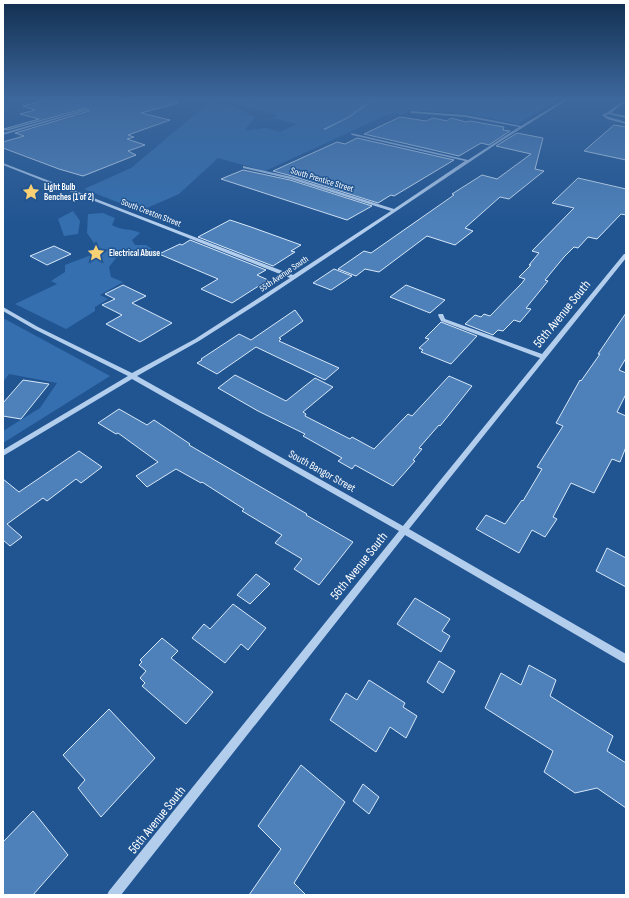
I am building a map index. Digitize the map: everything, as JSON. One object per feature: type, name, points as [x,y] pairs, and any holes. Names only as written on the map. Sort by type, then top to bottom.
[{"type":"street","points":[[377,140],[468,161]]},
{"type":"street","name":"55th Avenue South","points":[[3,453],[132,376],[197,340],[501,140]]},
{"type":"street","name":"South Creston Street","points":[[3,164],[293,277]]},
{"type":"street","name":"South Prentice Street","points":[[244,167],[291,178],[394,210]]},
{"type":"street","name":"56th Avenue South","points":[[113,895],[404,530],[626,255]]},
{"type":"street","name":"South Bangor Street","points":[[3,309],[36,328],[118,368],[404,530],[626,659]]},
{"type":"street","points":[[441,315],[443,320],[544,357]]},
{"type":"shaded area","points":[[165,140],[333,140],[265,171],[218,158],[179,194],[140,211],[84,189],[131,168]]},
{"type":"shaded area","points":[[73,211],[80,221],[78,234],[64,236],[58,219]]},
{"type":"shaded area","points":[[103,213],[115,218],[112,225],[115,227],[133,230],[140,233],[132,240],[135,245],[146,245],[152,249],[119,254],[109,267],[111,277],[123,282],[100,295],[108,299],[95,307],[95,311],[66,329],[15,304],[57,284],[51,281],[65,272],[65,265],[94,254],[96,246],[87,233],[88,214]]},
{"type":"shaded area","points":[[3,318],[110,376],[3,443],[3,431],[40,408],[57,383],[9,374],[3,382]]},
{"type":"building","points":[[10,140],[130,140],[145,145],[128,151],[136,155],[83,176],[59,169],[3,148],[3,142]]},
{"type":"building","points":[[353,140],[365,140],[454,160],[394,196],[391,195],[378,203],[273,171],[337,142],[345,144]]},
{"type":"building","points":[[390,140],[497,140],[489,145],[481,143],[459,156]]},
{"type":"building","points":[[506,140],[543,140],[535,169],[544,171],[509,199],[500,197],[465,228],[473,231],[455,245],[427,236],[379,272],[365,269],[356,276],[338,269],[364,251],[371,253],[454,195],[452,194],[482,175],[497,179],[531,154],[496,146]]},
{"type":"building","points":[[597,140],[626,140],[626,160],[584,151]]},
{"type":"building","points":[[243,170],[290,180],[372,206],[347,220],[221,179]]},
{"type":"building","points":[[578,178],[626,189],[626,215],[621,214],[597,239],[588,237],[578,248],[574,247],[564,257],[545,280],[548,281],[526,308],[531,309],[520,322],[514,320],[503,331],[498,330],[493,335],[465,324],[475,315],[481,317],[484,314],[490,316],[522,283],[525,279],[519,277],[531,265],[529,265],[539,253],[532,251],[574,208],[552,203]]},
{"type":"building","points":[[230,220],[301,245],[291,251],[295,252],[273,266],[198,237]]},
{"type":"building","points":[[190,240],[266,270],[257,275],[268,280],[232,303],[201,289],[218,279],[159,254],[180,244],[182,245]]},
{"type":"building","points":[[54,246],[71,254],[47,265],[30,256]]},
{"type":"building","points":[[334,269],[352,276],[331,290],[313,283]]},
{"type":"building","points":[[123,285],[146,296],[132,303],[172,323],[140,342],[106,324],[122,315],[102,305],[115,299],[105,294]]},
{"type":"building","points":[[406,285],[445,300],[430,313],[390,297]]},
{"type":"building","points":[[295,310],[303,321],[279,338],[281,339],[279,341],[339,368],[325,380],[256,347],[217,374],[197,363],[239,334],[251,340]]},
{"type":"building","points":[[626,313],[626,358],[619,370],[626,373],[626,394],[617,412],[626,416],[626,447],[620,462],[612,459],[594,493],[571,483],[553,517],[557,519],[545,537],[532,530],[519,553],[476,529],[486,515],[505,524],[522,500],[523,501],[542,469],[537,467],[563,426],[556,423],[580,380],[581,381],[600,354],[598,354]]},
{"type":"building","points":[[441,322],[477,336],[451,364],[421,352],[423,350],[419,348],[429,339],[425,338]]},
{"type":"building","points":[[235,375],[286,401],[315,378],[333,387],[303,412],[306,414],[305,416],[350,439],[352,437],[374,449],[408,414],[412,416],[449,376],[472,386],[440,426],[439,425],[419,448],[422,449],[413,460],[415,461],[393,486],[355,465],[352,469],[338,461],[342,458],[303,436],[305,434],[258,411],[218,388]]},
{"type":"building","points":[[23,380],[49,384],[21,419],[3,416],[3,403]]},
{"type":"building","points":[[119,409],[147,425],[154,420],[190,444],[189,445],[353,542],[319,585],[294,569],[302,559],[275,543],[282,535],[242,511],[244,509],[202,482],[201,483],[176,469],[147,487],[136,476],[158,462],[118,433],[116,434],[98,423]]},
{"type":"building","points":[[79,451],[102,467],[81,483],[76,479],[47,501],[43,498],[7,524],[22,537],[10,546],[3,540],[3,479],[19,492]]},
{"type":"building","points":[[607,548],[626,558],[626,587],[596,571]]},
{"type":"building","points":[[256,574],[270,584],[250,604],[237,595]]},
{"type":"building","points":[[415,598],[450,619],[442,631],[450,636],[441,652],[397,624]]},
{"type":"building","points":[[233,604],[266,628],[248,650],[241,644],[225,663],[192,638],[204,624],[210,629]]},
{"type":"building","points":[[162,638],[178,651],[171,658],[213,692],[186,724],[142,686],[145,683],[140,678],[146,671],[139,665],[142,662],[140,660]]},
{"type":"building","points":[[439,661],[455,671],[443,693],[427,682]]},
{"type":"building","points":[[529,665],[556,680],[550,696],[613,736],[607,751],[626,763],[626,808],[597,788],[575,793],[544,772],[553,751],[485,708],[501,673],[521,685]]},
{"type":"building","points":[[369,680],[405,703],[403,707],[417,716],[406,738],[390,727],[376,752],[330,720],[346,693],[357,700]]},
{"type":"building","points":[[109,709],[155,758],[101,817],[78,788],[85,780],[63,755]]},
{"type":"building","points":[[301,765],[345,802],[294,883],[306,895],[249,895],[281,849],[258,826]]},
{"type":"building","points":[[363,784],[379,797],[369,814],[353,801]]},
{"type":"building","points":[[33,811],[68,855],[33,895],[3,895],[3,842]]},
{"type":"place","name":"Light Bulb Benches (1 of 2)","points":[[31,192]]},
{"type":"place","name":"Electrical Abuse","points":[[96,253]]}]
